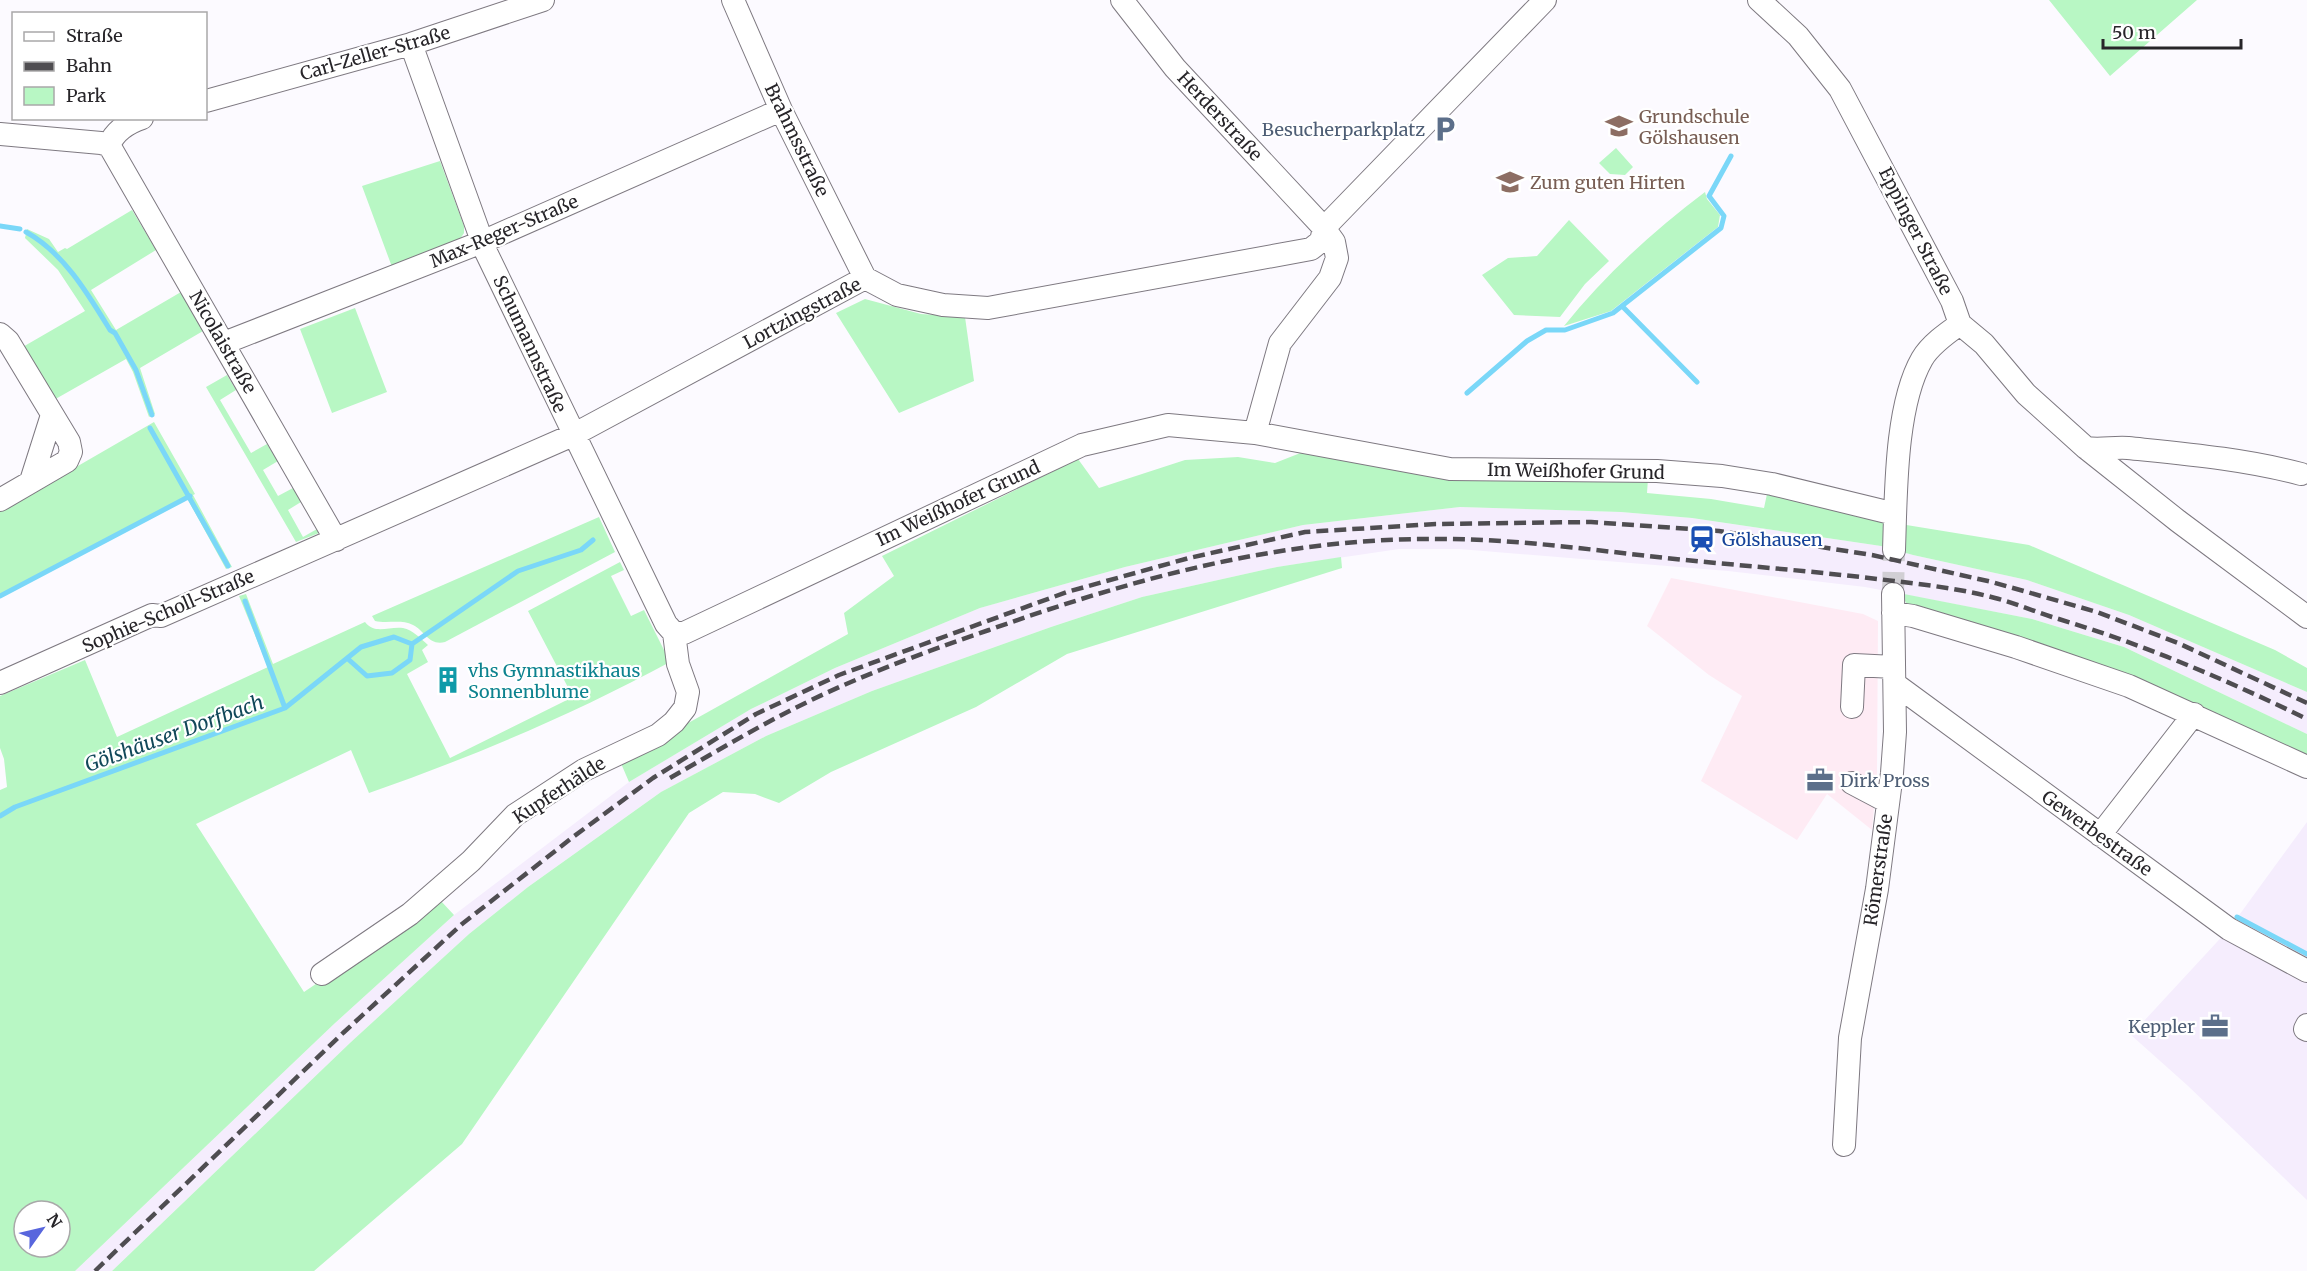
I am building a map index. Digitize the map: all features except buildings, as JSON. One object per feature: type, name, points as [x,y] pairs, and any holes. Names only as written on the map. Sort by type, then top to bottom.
[{"type":"street","name":"Carl-Zeller-Straße","points":[[207,101],[411,45],[543,0]]},
{"type":"street","name":"Brahmsstraße","points":[[733,0],[781,110],[865,278]]},
{"type":"street","name":"Herderstraße","points":[[1122,0],[1175,68],[1324,228]]},
{"type":"street","name":"Lortzingstraße","points":[[336,540],[573,435],[865,278],[897,295],[943,305],[988,308],[1311,249],[1321,241],[1324,228],[1545,0]]},
{"type":"street","name":"Eppinger Straße","points":[[1759,0],[1798,36],[1840,89],[1952,301],[1960,324],[1984,344],[2026,394],[2086,448],[2178,521],[2307,617]]},
{"type":"street","name":"Schumannstraße","points":[[411,45],[482,242],[573,435],[666,624],[674,633]]},
{"type":"street","name":"Max-Reger-Straße","points":[[224,343],[482,242],[781,110]]},
{"type":"street","points":[[2,133],[109,145],[112,138],[129,122],[136,120]]},
{"type":"street","name":"Nicolaistraße","points":[[109,145],[336,540]]},
{"type":"street","points":[[1255,434],[1280,343],[1330,278],[1337,258],[1334,242],[1324,228]]},
{"type":"street","points":[[1894,550],[1897,462],[1908,394],[1923,358],[1946,333],[1960,324]]},
{"type":"street","points":[[0,334],[8,341],[52,415],[31,482],[0,500]]},
{"type":"street","name":"Im Weißhofer Grund","points":[[674,633],[684,633],[1082,445],[1168,425],[1255,434],[1450,468],[1657,471],[1722,476],[1748,485],[1895,514]]},
{"type":"street","points":[[2086,448],[2124,448],[2258,463],[2301,474]]},
{"type":"street","name":"Sophie-Scholl-Straße","points":[[0,683],[152,615],[162,616],[336,540]]},
{"type":"street","name":"Römerstraße","points":[[1844,1144],[1850,1038],[1877,889],[1895,732],[1893,603],[1912,616],[2016,647],[2129,686],[2194,714]]},
{"type":"street","name":"Kupferhälde","points":[[322,974],[410,914],[471,861],[515,815],[584,770],[658,735],[674,722],[685,708],[688,692],[678,664],[674,633]]},
{"type":"street","points":[[1852,707],[1854,665],[1894,676]]},
{"type":"street","name":"Gewerbestraße","points":[[1894,676],[2100,835],[2229,929],[2307,971]]},
{"type":"street","points":[[2100,835],[2194,714],[2307,767]]},
{"type":"street","points":[[1852,783],[1888,802]]},
{"type":"street","points":[[2307,1025],[2305,1029],[2307,1030]]},
{"type":"shaded area","points":[[1460,507],[1621,512],[1692,518],[1881,546],[2027,580],[2129,615],[2307,692],[2307,734],[2124,647],[2032,619],[1865,587],[1728,571],[1459,549],[1399,549],[1277,567],[1142,597],[872,691],[766,736],[661,792],[528,887],[469,934],[351,1042],[112,1271],[75,1271],[334,1024],[454,915],[629,782],[751,709],[835,668],[980,608],[1125,567],[1303,525]]},
{"type":"shaded area","points":[[1671,578],[1863,614],[1878,621],[1877,774],[1872,830],[1827,794],[1797,840],[1701,781],[1742,696],[1709,675],[1647,626]]},
{"type":"shaded area","points":[[2307,822],[2307,1200],[2187,1085],[2131,1035],[2229,929]]},
{"type":"green space","points":[[2049,0],[2197,0],[2110,76]]},
{"type":"green space","points":[[1616,148],[1633,167],[1625,175],[1610,174],[1599,163]]},
{"type":"green space","points":[[440,161],[464,226],[464,233],[458,242],[392,267],[362,186]]},
{"type":"green space","points":[[1705,192],[1707,199],[1720,215],[1718,227],[1611,311],[1564,326],[1630,255]]},
{"type":"green space","points":[[132,210],[156,250],[91,290],[116,330],[181,292],[203,331],[140,368],[155,414],[149,417],[126,359],[52,401],[21,348],[85,311],[58,270],[25,238],[27,229],[49,239],[58,252],[67,249]]},
{"type":"green space","points":[[1569,220],[1609,261],[1585,284],[1560,317],[1514,315],[1482,275],[1508,258],[1537,256]]},
{"type":"green space","points":[[865,299],[921,314],[965,317],[974,381],[899,413],[836,313]]},
{"type":"green space","points":[[355,308],[387,392],[332,413],[300,329]]},
{"type":"green space","points":[[227,375],[236,390],[220,400],[251,453],[267,444],[278,461],[263,470],[278,496],[293,488],[301,502],[288,510],[303,537],[317,529],[319,533],[296,542],[206,387]]},
{"type":"green space","points":[[154,422],[195,494],[193,495],[232,567],[226,569],[187,498],[0,596],[0,511]]},
{"type":"green space","points":[[1303,452],[1648,479],[1647,493],[1711,499],[1764,508],[1767,494],[1882,521],[2029,545],[2275,650],[2307,668],[2307,692],[2129,615],[2027,580],[1881,546],[1692,518],[1621,512],[1460,507],[1303,525],[1125,567],[980,608],[835,668],[751,709],[629,782],[620,761],[848,634],[844,613],[894,576],[882,556],[1078,459],[1099,488],[1185,460],[1238,457],[1275,463]]},
{"type":"green space","points":[[599,517],[615,552],[445,642],[431,640],[408,623],[375,621],[372,616]]},
{"type":"green space","points":[[1341,557],[1342,568],[1067,654],[976,707],[831,772],[779,803],[755,794],[723,792],[689,813],[462,1144],[314,1271],[112,1271],[351,1042],[469,934],[528,887],[661,792],[766,736],[872,691],[1051,627],[1142,597],[1277,567]]},
{"type":"green space","points":[[620,562],[624,570],[611,576],[631,616],[644,610],[670,662],[522,733],[446,765],[369,793],[351,750],[196,824],[304,992],[440,900],[454,915],[334,1024],[75,1271],[0,1271],[0,790],[7,787],[4,759],[0,748],[0,696],[85,660],[117,737],[268,667],[239,596],[246,594],[273,664],[365,622],[373,628],[403,628],[416,635],[428,645],[422,650],[428,662],[407,674],[450,758],[573,697],[528,611]]},
{"type":"green space","points":[[1904,594],[2032,619],[2124,647],[2307,734],[2307,768],[1907,604],[1903,598]]},
{"type":"waterway","name":"Gölshäuser Dorfbach","points":[[1467,393],[1527,341],[1546,330],[1565,330],[1613,313],[1721,228],[1724,216],[1709,196],[1731,156]]},
{"type":"waterway","points":[[0,226],[20,229]]},
{"type":"waterway","points":[[26,232],[52,251],[74,275],[110,330],[115,333],[136,370],[152,415]]},
{"type":"waterway","points":[[1622,306],[1697,382]]},
{"type":"waterway","points":[[150,428],[228,566]]},
{"type":"waterway","points":[[0,596],[190,496]]},
{"type":"waterway","name":"Gölshäuser Dorfbach","points":[[0,816],[15,807],[285,708],[361,647],[394,637],[412,644],[518,571],[581,550],[593,540]]},
{"type":"waterway","points":[[245,601],[285,708]]},
{"type":"waterway","name":"Gölshäuser Dorfbach","points":[[348,659],[367,676],[392,673],[410,660],[412,644]]},
{"type":"waterway","points":[[2237,917],[2307,954]]},
{"type":"tunnel","points":[[1893,594],[1894,550]]},
{"type":"railway","points":[[95,1271],[343,1033],[462,924],[653,778],[756,714],[839,675],[1067,592],[1189,558],[1305,532],[1436,524],[1591,522],[1719,531],[1872,555],[1992,582],[2097,612],[2178,643],[2307,703]]},
{"type":"railway","points":[[670,778],[778,717],[844,685],[916,656],[1044,611],[1211,564],[1267,553],[1382,540],[1441,539],[1540,544],[1847,576],[1970,592],[2010,602],[2150,650],[2307,719]]},
{"type":"place","name":"Grundschule Gölshausen","points":[[1619,126]]},
{"type":"place","name":"Besucherparkplatz","points":[[1445,129]]},
{"type":"place","name":"Zum guten Hirten","points":[[1510,182]]},
{"type":"place","name":"Gölshausen","points":[[1702,539]]},
{"type":"place","name":"vhs Gymnastikhaus Sonnenblume","points":[[448,680]]},
{"type":"place","name":"Dirk Pross","points":[[1820,780]]},
{"type":"place","name":"Keppler","points":[[2215,1026]]}]
